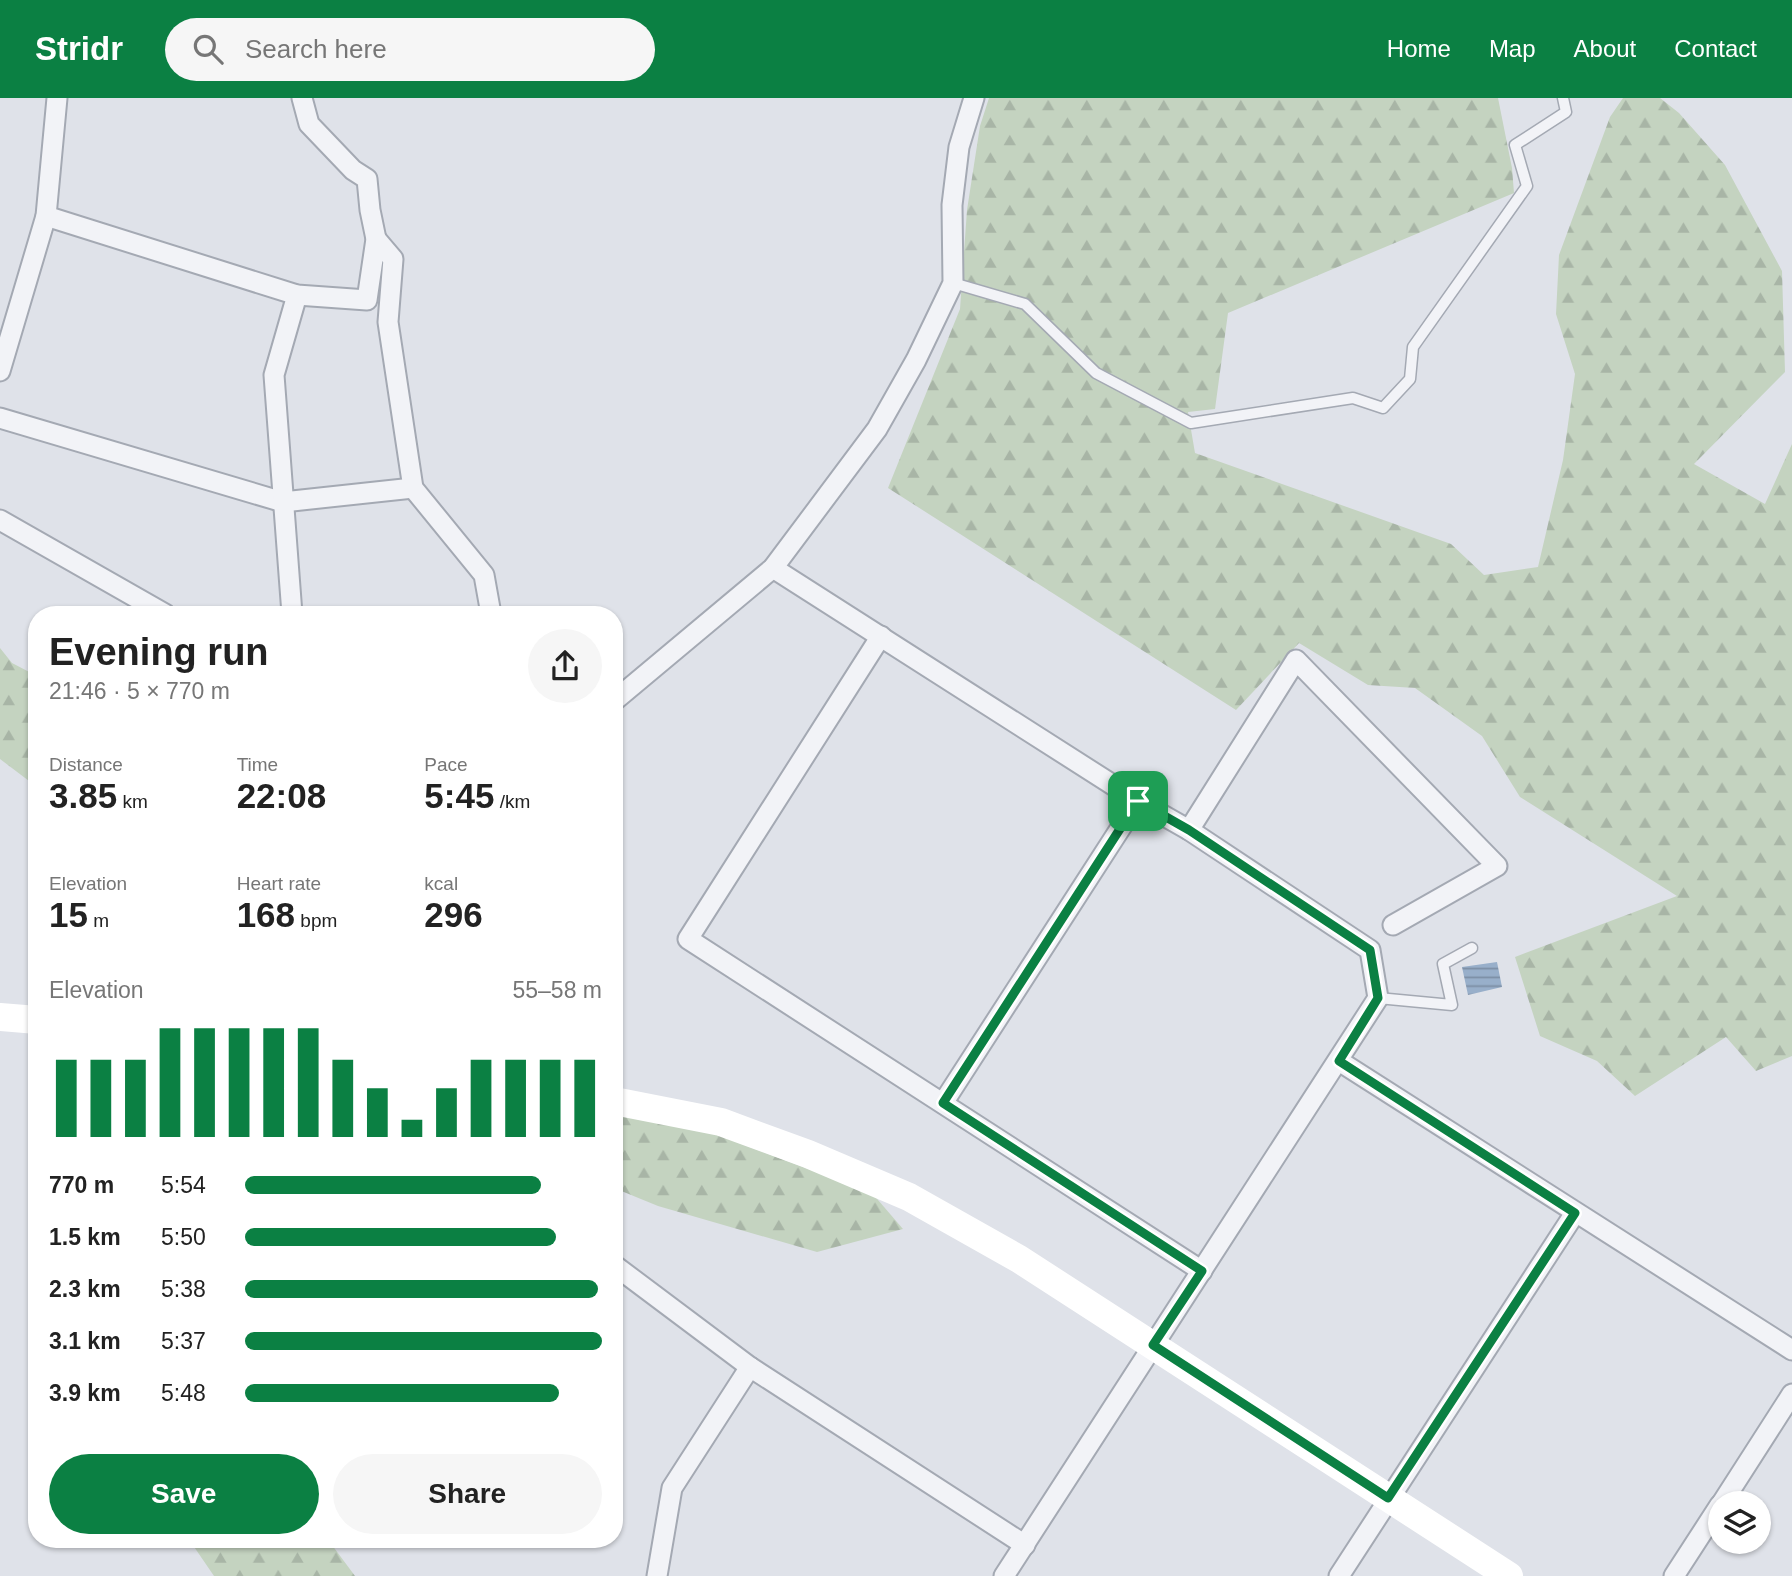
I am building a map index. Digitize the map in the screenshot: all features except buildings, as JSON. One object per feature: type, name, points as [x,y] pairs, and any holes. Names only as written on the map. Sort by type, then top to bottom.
[{"type":"street","points":[[0,371],[46,216],[57,98]]},
{"type":"street","points":[[46,216],[297,295],[367,300],[376,239],[367,179],[353,170],[309,124],[302,98]]},
{"type":"street","points":[[623,693],[773,568],[877,429],[916,360],[953,283],[952,205],[959,147],[974,98]]},
{"type":"street","points":[[376,239],[393,259],[388,322],[413,488],[484,575],[490,606]]},
{"type":"street","points":[[291,606],[274,376],[297,295]]},
{"type":"street","points":[[0,418],[284,502],[413,488]]},
{"type":"street","points":[[0,520],[151,606]]},
{"type":"street","points":[[773,568],[1138,801],[1189,830],[1370,950],[1378,998],[1004,1576]]},
{"type":"street","points":[[881,636],[688,939],[1202,1271]]},
{"type":"street","points":[[1189,830],[1296,660],[1497,866],[1393,925]]},
{"type":"street","points":[[943,1103],[1138,801]]},
{"type":"street","points":[[0,1017],[28,1019]]},
{"type":"street","points":[[1339,1061],[1792,1350]]},
{"type":"street","points":[[623,1103],[722,1122],[808,1154],[909,1197],[1019,1259],[1509,1576]]},
{"type":"street","points":[[1339,1576],[1575,1213]]},
{"type":"street","points":[[623,1272],[750,1367],[1025,1545]]},
{"type":"street","points":[[657,1576],[672,1488],[750,1367]]},
{"type":"street","points":[[1729,1491],[1792,1395]]},
{"type":"street","points":[[1674,1576],[1708,1524]]},
{"type":"lane","points":[[953,283],[1025,304],[1096,373],[1191,422],[1353,398],[1383,408],[1410,379],[1413,347],[1527,186],[1515,145],[1566,112],[1563,98]]},
{"type":"lane","points":[[1378,998],[1452,1005],[1443,964],[1472,948]]},
{"type":"green space","points":[[989,98],[1498,98],[1512,168],[1514,193],[1228,313],[1215,409],[1188,412],[1195,453],[1451,544],[1484,575],[1538,567],[1563,460],[1575,374],[1556,314],[1559,255],[1610,117],[1623,98],[1660,98],[1679,113],[1725,165],[1782,271],[1785,372],[1694,464],[1765,504],[1792,444],[1792,1056],[1756,1071],[1726,1037],[1635,1096],[1597,1061],[1540,1036],[1515,957],[1677,896],[1520,797],[1482,736],[1415,688],[1368,685],[1299,643],[1236,710],[888,488],[960,309],[967,210],[980,126]]},
{"type":"green space","points":[[0,648],[12,663],[28,671],[28,780],[0,759]]},
{"type":"green space","points":[[623,1114],[694,1126],[872,1193],[903,1229],[817,1252],[658,1206],[623,1192]]},
{"type":"green space","points":[[195,1548],[334,1548],[355,1576],[214,1576]]},
{"type":"water","points":[[1497,962],[1502,987],[1468,995],[1462,967]]},
{"type":"route","points":[[1138,801],[1189,830],[1370,950],[1378,998],[1339,1061],[1575,1213],[1388,1498],[1153,1345],[1202,1271],[943,1103],[1138,801]]}]
